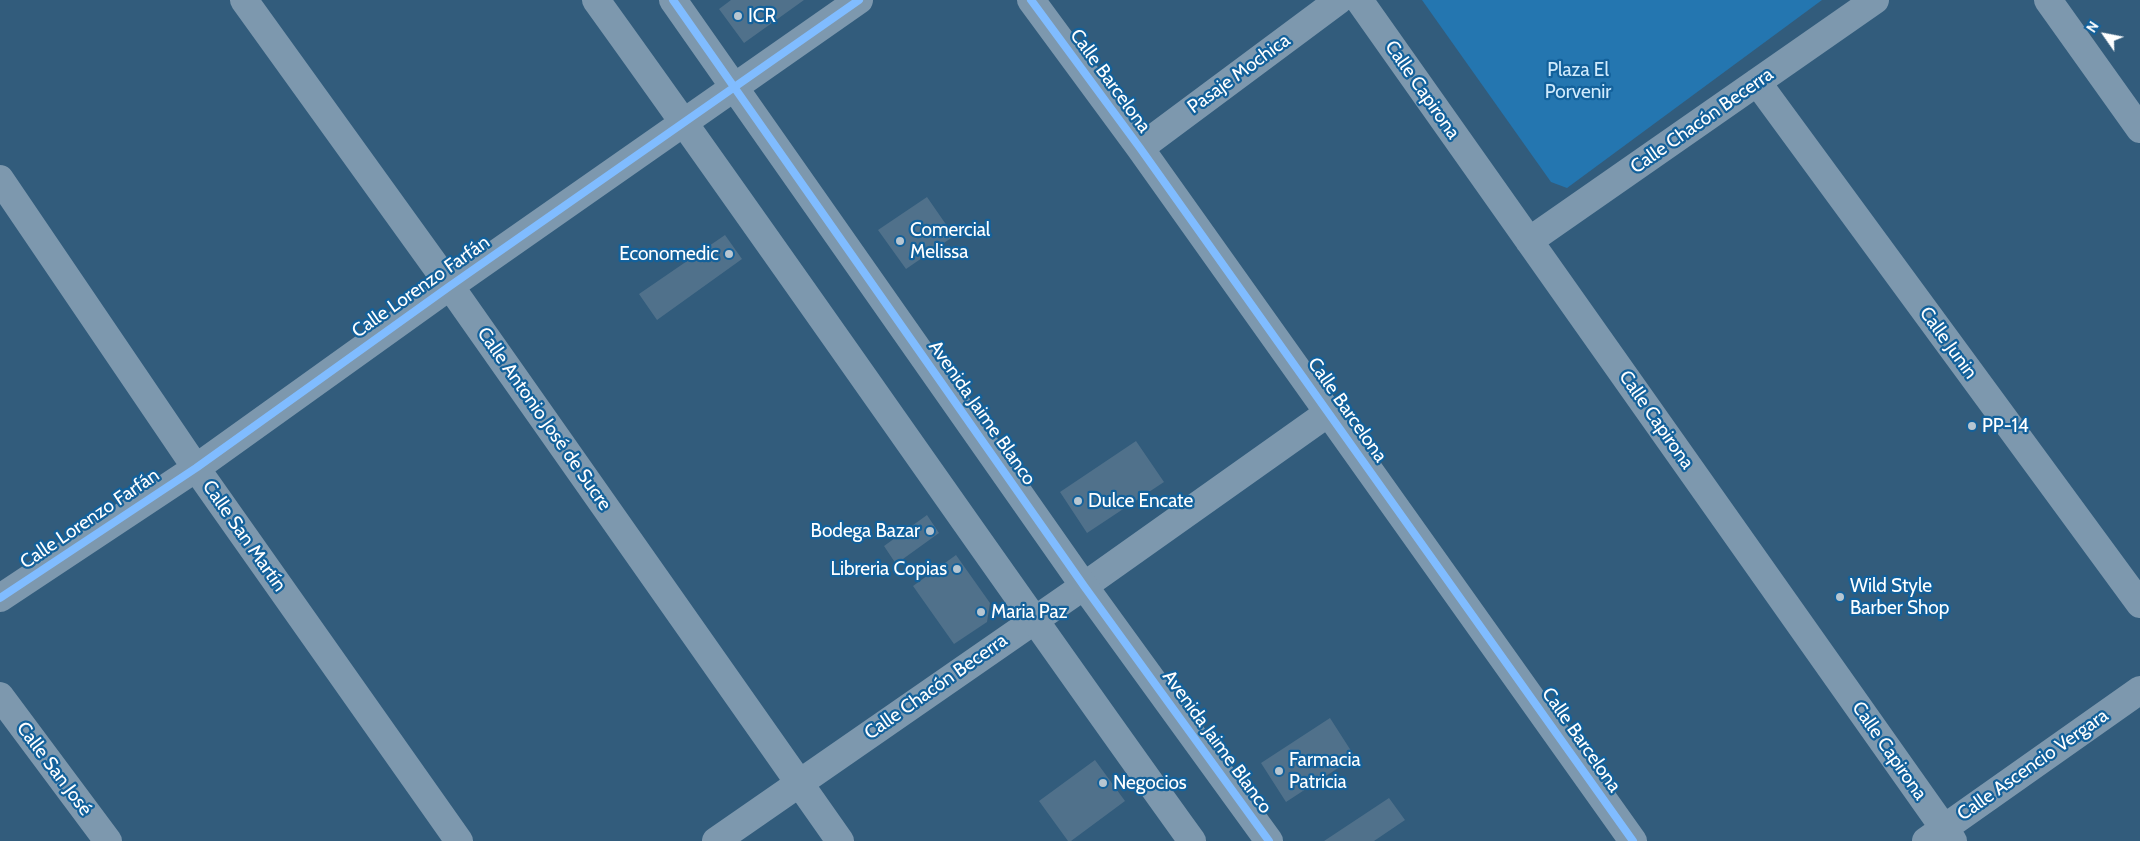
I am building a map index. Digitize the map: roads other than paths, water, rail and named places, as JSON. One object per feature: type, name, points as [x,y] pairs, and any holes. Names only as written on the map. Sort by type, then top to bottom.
[{"type":"street","name":"Calle Antonio José de Sucre","points":[[244,0],[450,286],[840,841]]},
{"type":"street","points":[[596,0],[684,122],[1033,620],[1192,841]]},
{"type":"street","name":"Avenida Jaime Blanco","points":[[672,0],[1084,586],[1269,841]]},
{"type":"street","name":"Calle Lorenzo Farfán","points":[[0,598],[196,468],[450,286],[859,0]]},
{"type":"street","name":"Calle Barcelona","points":[[1031,0],[1140,148],[1633,841]]},
{"type":"street","name":"Pasaje Mochica","points":[[1140,148],[1339,0]]},
{"type":"street","name":"Calle Capirona","points":[[1359,0],[1529,241],[1941,837]]},
{"type":"street","name":"Calle Chacón Becerra","points":[[1529,241],[1875,0]]},
{"type":"street","points":[[2048,0],[2140,129]]},
{"type":"street","name":"Calle Junin","points":[[1757,82],[2140,604]]},
{"type":"street","name":"Calle San Martín","points":[[0,179],[196,468],[459,841]]},
{"type":"street","name":"Calle Chacón Becerra","points":[[716,841],[1084,586],[1328,413]]},
{"type":"street","name":"Calle Ascencio Vergara","points":[[1941,837],[2140,690]]},
{"type":"street","name":"Calle San José","points":[[0,696],[108,841]]},
{"type":"place","name":"ICR","points":[[738,16]]},
{"type":"place","name":"Comercial Melissa","points":[[900,241]]},
{"type":"place","name":"Economedic","points":[[729,254]]},
{"type":"place","name":"PP-14","points":[[1972,426]]},
{"type":"place","name":"Dulce Encate","points":[[1078,501]]},
{"type":"place","name":"Bodega Bazar","points":[[930,531]]},
{"type":"place","name":"Libreria Copias","points":[[957,569]]},
{"type":"place","name":"Wild Style Barber Shop","points":[[1840,597]]},
{"type":"place","name":"Maria Paz","points":[[981,612]]},
{"type":"place","name":"Farmacia Patricia","points":[[1279,771]]},
{"type":"place","name":"Negocios","points":[[1103,783]]},
{"type":"park label","name":"Plaza El Porvenir","points":[[1578,81]]}]
